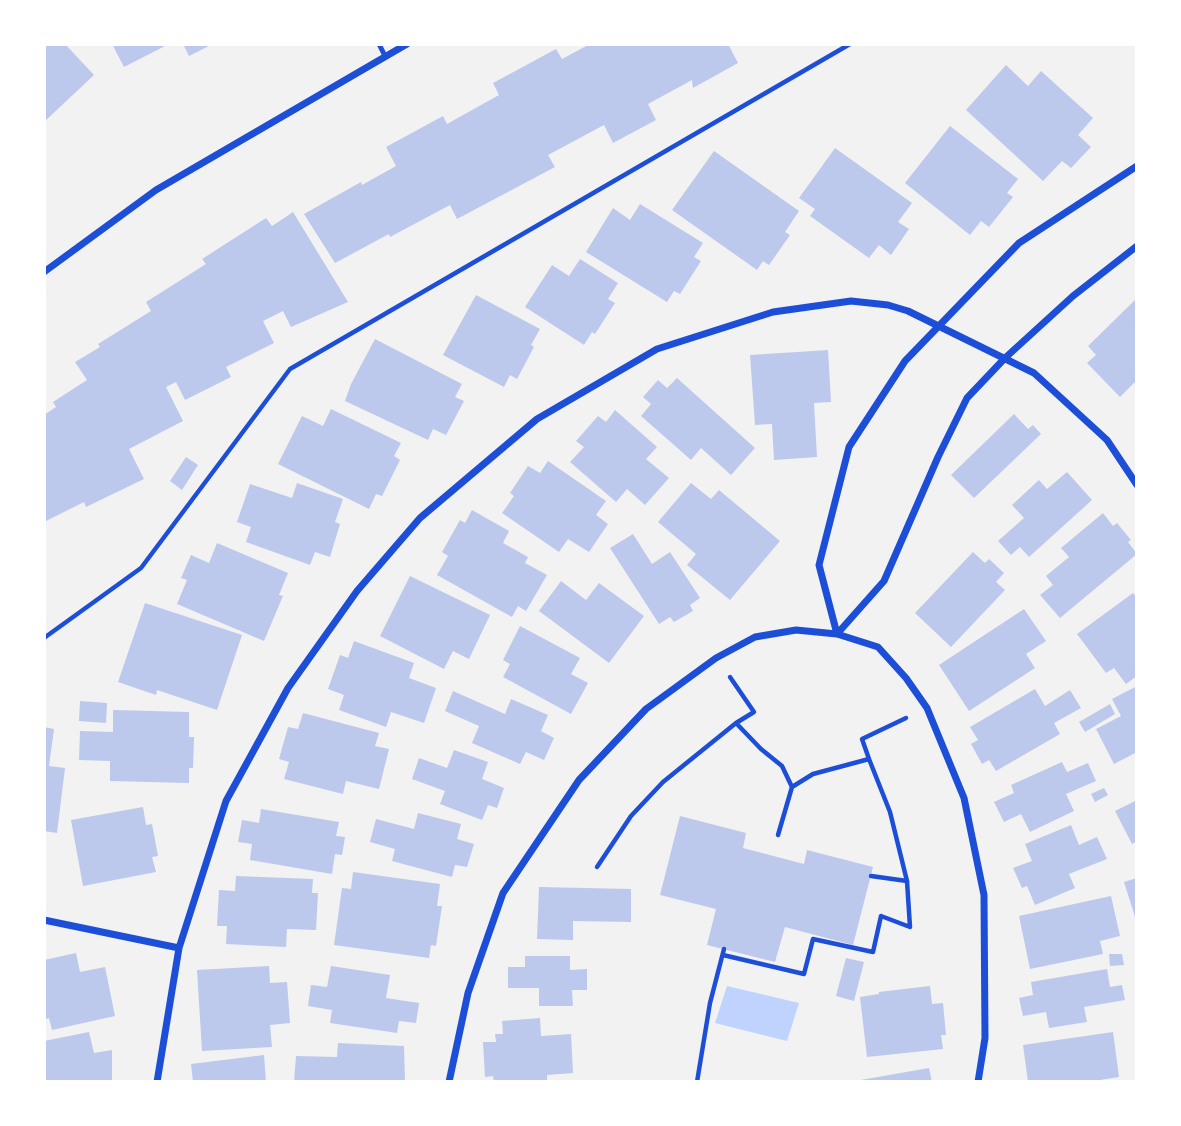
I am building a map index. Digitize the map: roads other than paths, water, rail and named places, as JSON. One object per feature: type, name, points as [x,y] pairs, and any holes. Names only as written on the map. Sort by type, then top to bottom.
[{"type":"street","points":[[44,272],[156,190],[407,44]]},
{"type":"street","points":[[837,634],[819,565],[849,447],[905,361],[1019,243],[1137,166]]},
{"type":"street","points":[[837,634],[884,581],[967,398],[1005,358],[1073,296],[1137,246]]},
{"type":"street","points":[[157,1082],[179,948],[226,801],[288,688],[357,591],[420,518],[537,419],[657,349],[773,312],[851,301],[888,305],[908,311],[1034,373],[1107,440],[1137,485]]},
{"type":"street","points":[[449,1082],[468,993],[503,893],[579,780],[646,709],[716,658],[754,637],[796,630],[837,634],[878,647],[906,678],[927,708],[964,799],[984,895],[985,1038],[978,1082]]},
{"type":"street","points":[[44,920],[179,948]]},
{"type":"lane","points":[[379,44],[386,56]]},
{"type":"water","points":[[727,986],[799,1003],[787,1041],[715,1023]]}]
